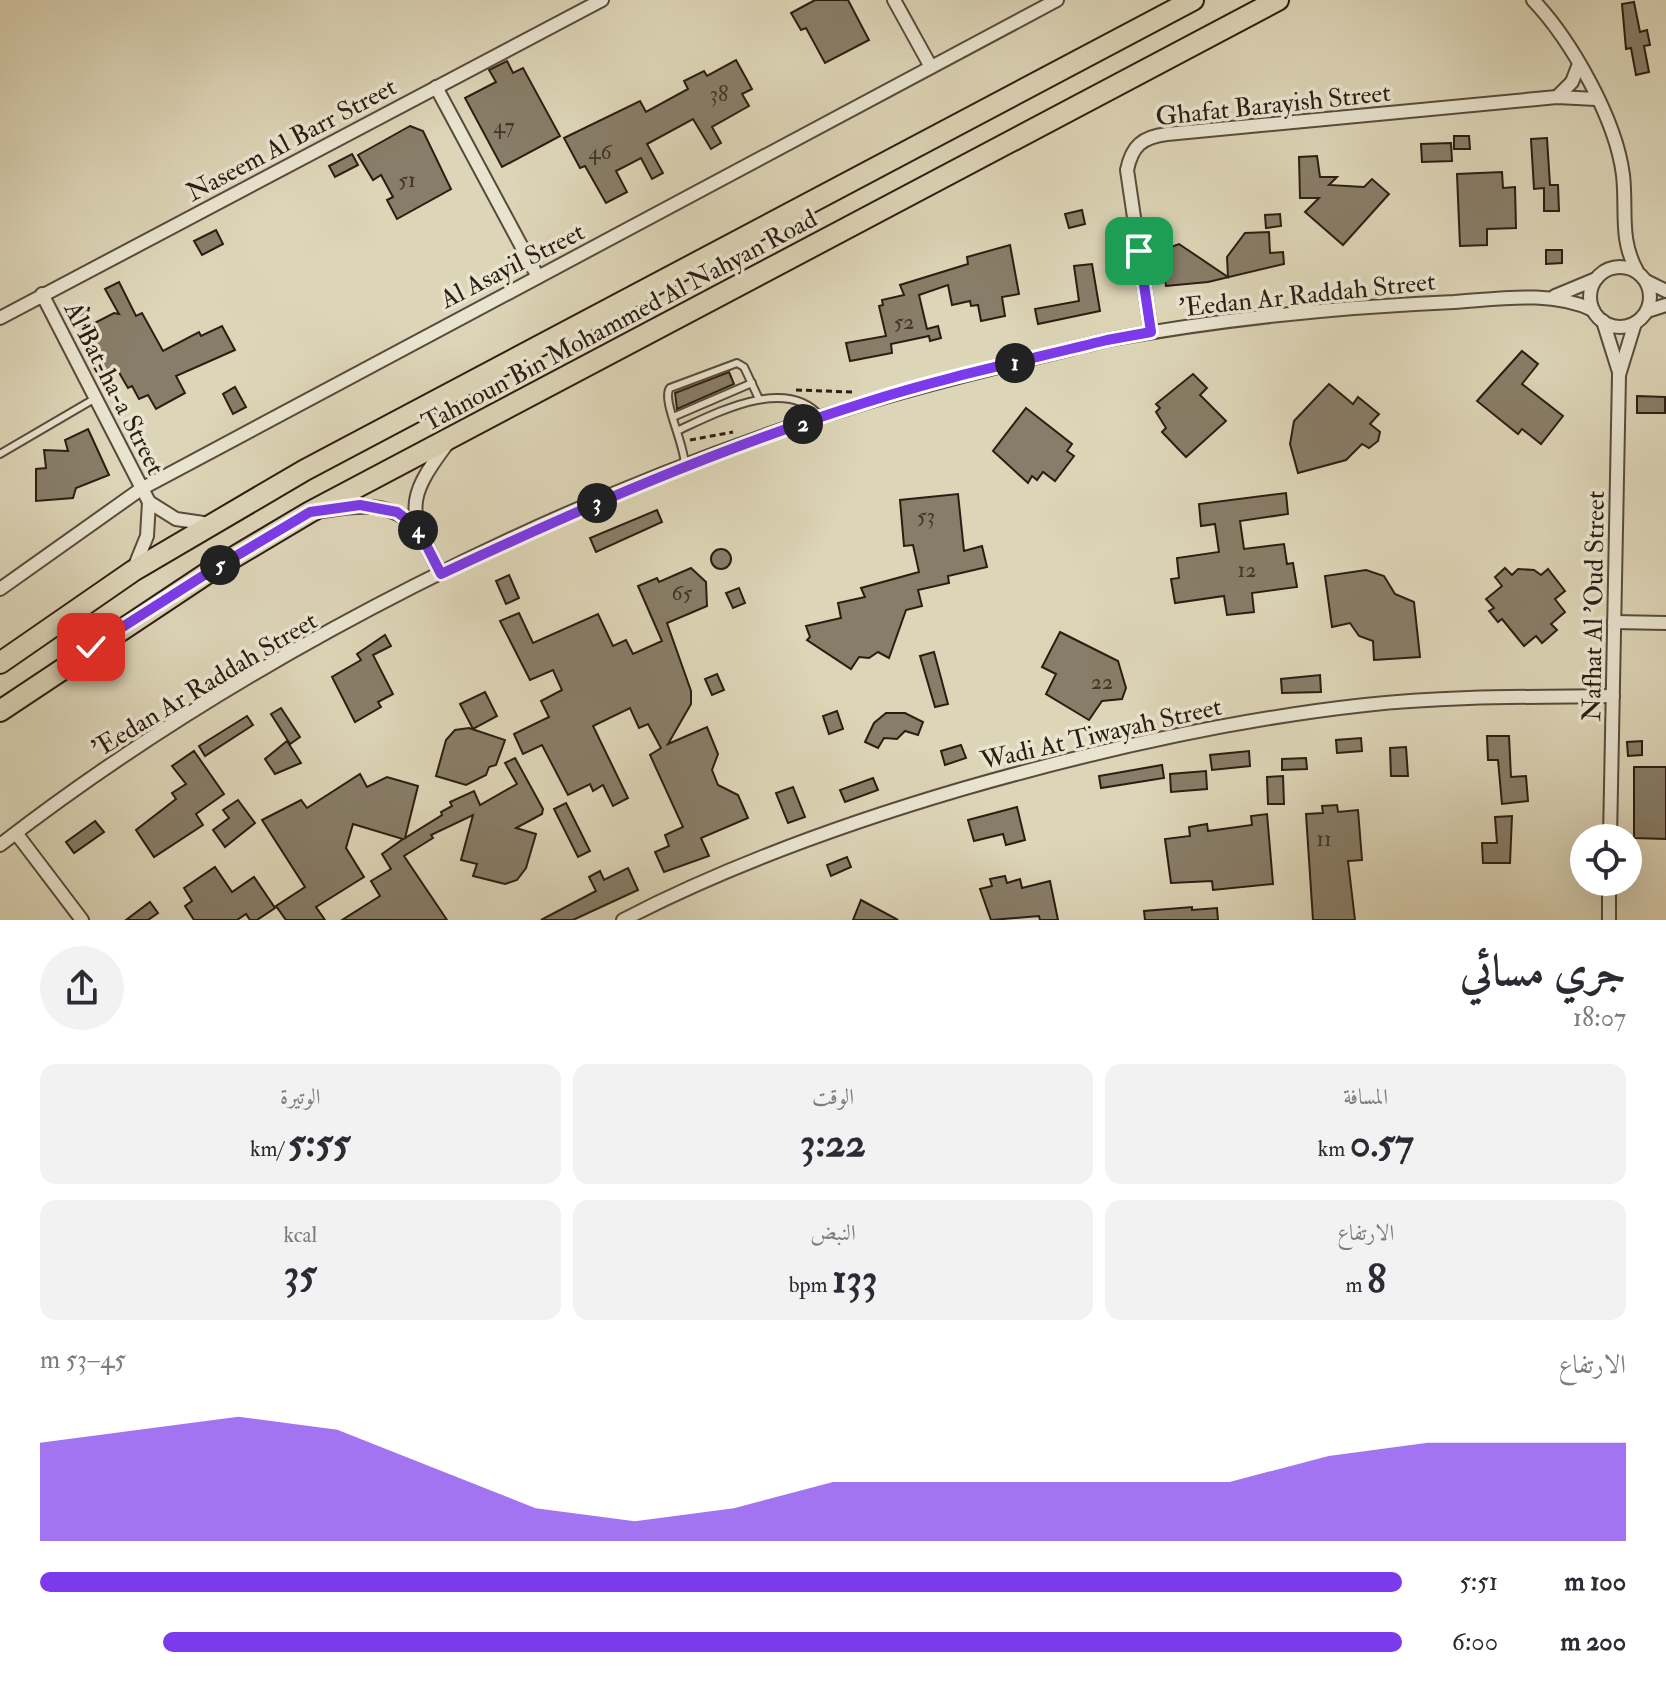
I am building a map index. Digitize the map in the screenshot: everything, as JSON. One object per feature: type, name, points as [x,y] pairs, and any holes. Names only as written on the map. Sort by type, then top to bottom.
[{"type":"main road","points":[[0,663],[133,571],[305,470],[1193,0]]},
{"type":"main road","name":"Tahnoun Bin Mohammed Al Nahyan Road","points":[[0,711],[209,572],[310,512],[1278,0]]},
{"type":"street","name":"Naseem Al Barr Street","points":[[0,318],[602,0]]},
{"type":"street","points":[[894,0],[931,67]]},
{"type":"street","name":"Al Asayil Street","points":[[0,589],[141,489],[1057,0]]},
{"type":"street","points":[[1533,0],[1550,19],[1579,64],[1619,153],[1623,176],[1623,234],[1650,301],[1647,311]]},
{"type":"street","points":[[1543,0],[1550,19]]},
{"type":"street","points":[[1557,97],[1572,82],[1579,64]]},
{"type":"street","points":[[436,87],[538,277]]},
{"type":"street","name":"Ghafat Barayish Street","points":[[1151,332],[1127,170],[1131,151],[1144,140],[1167,134],[1557,97],[1596,99]]},
{"type":"street","points":[[1607,270],[1623,234]]},
{"type":"street","points":[[1666,291],[1641,276],[1617,267],[1596,279],[1590,294],[1593,310],[1603,321],[1625,326],[1635,323],[1647,311],[1666,305]]},
{"type":"street","name":"'Eedan Ar Raddah Street","points":[[1548,298],[1596,279]]},
{"type":"street","name":"Al Bat-ha-a Street","points":[[42,294],[149,502],[176,519],[210,524]]},
{"type":"street","name":"'Eedan Ar Raddah Street","points":[[0,845],[129,751],[251,675],[441,574],[551,522],[685,466],[821,417],[871,401],[1151,332],[1384,305],[1548,298],[1569,300],[1593,310]]},
{"type":"street","name":"Nafhat Al 'Oud Street","points":[[1603,321],[1619,375]]},
{"type":"street","name":"Nafhat Al 'Oud Street","points":[[1610,824],[1619,375],[1635,323]]},
{"type":"street","points":[[417,527],[418,488],[451,438]]},
{"type":"street","name":"Al Bat-ha-a Street","points":[[133,571],[147,536],[149,502]]},
{"type":"street","points":[[310,512],[373,505],[397,512],[417,527],[441,574]]},
{"type":"street","points":[[1614,622],[1666,623]]},
{"type":"street","name":"Wadi At Tiwayah Street","points":[[623,920],[638,917],[810,838],[900,807],[1151,739],[1367,705],[1472,698],[1613,696]]},
{"type":"street","points":[[16,833],[82,920]]},
{"type":"street","points":[[1609,896],[1609,920]]},
{"type":"lane","points":[[685,466],[683,440],[665,397],[673,386],[733,363],[744,367],[759,399]]},
{"type":"lane","points":[[673,417],[752,383]]},
{"type":"lane","points":[[0,454],[94,399]]},
{"type":"lane","points":[[679,430],[733,405],[759,399],[807,404],[821,417]]},
{"type":"path","points":[[785,401],[785,389],[843,393],[868,390],[871,401]]},
{"type":"path","points":[[683,440],[718,437],[745,428]]},
{"type":"building","points":[[815,0],[848,0],[869,40],[825,63],[806,28],[801,30],[791,13]]},
{"type":"building","points":[[1634,2],[1640,32],[1647,30],[1650,45],[1644,46],[1649,72],[1636,75],[1631,48],[1626,49],[1622,4]]},
{"type":"building","points":[[736,60],[752,89],[742,94],[749,106],[712,127],[721,143],[711,149],[693,119],[647,144],[663,173],[652,179],[641,158],[616,171],[627,192],[606,203],[585,166],[580,168],[564,138],[640,101],[646,112],[688,89],[684,81],[704,71],[707,76]]},
{"type":"building","points":[[507,61],[513,73],[523,68],[560,136],[502,167],[465,98],[496,82],[489,70]]},
{"type":"building","points":[[410,126],[423,131],[451,189],[397,219],[387,200],[393,197],[381,175],[373,180],[358,155]]},
{"type":"building","points":[[1454,136],[1469,136],[1470,149],[1454,149]]},
{"type":"building","points":[[1547,138],[1550,185],[1558,185],[1559,211],[1544,211],[1544,188],[1534,189],[1531,139]]},
{"type":"building","points":[[1451,143],[1452,161],[1422,162],[1421,144]]},
{"type":"building","points":[[352,154],[358,165],[335,177],[329,166]]},
{"type":"building","points":[[1317,156],[1320,177],[1337,177],[1329,185],[1364,187],[1372,179],[1389,194],[1343,245],[1305,212],[1319,198],[1300,198],[1299,157]]},
{"type":"building","points":[[1502,172],[1503,188],[1515,187],[1516,228],[1487,229],[1487,245],[1460,246],[1457,174]]},
{"type":"building","points":[[1082,210],[1085,224],[1069,228],[1065,214]]},
{"type":"building","points":[[1280,214],[1281,226],[1266,228],[1265,215]]},
{"type":"building","points":[[216,230],[223,244],[202,255],[194,241]]},
{"type":"building","points":[[1269,232],[1270,253],[1283,252],[1284,264],[1208,282],[1166,286],[1160,251],[1179,244],[1228,277],[1227,257],[1245,233]]},
{"type":"building","points":[[1010,245],[1019,294],[1002,297],[1005,316],[981,321],[978,305],[971,306],[970,301],[952,305],[948,285],[919,295],[927,329],[938,326],[941,338],[930,341],[929,336],[891,344],[892,353],[850,361],[846,343],[886,336],[879,306],[883,305],[882,300],[904,295],[900,285],[968,264],[967,257]]},
{"type":"building","points":[[1546,250],[1562,250],[1562,263],[1546,264]]},
{"type":"building","points":[[1092,264],[1100,311],[1038,324],[1035,309],[1079,301],[1074,266]]},
{"type":"building","points":[[119,282],[136,316],[142,313],[163,351],[199,332],[201,336],[222,326],[235,350],[176,376],[185,393],[156,409],[148,395],[139,399],[132,386],[128,388],[117,369],[100,378],[90,360],[98,356],[83,329],[114,313],[119,314],[105,289]]},
{"type":"building","points":[[78,305],[89,308],[85,325],[74,322]]},
{"type":"building","points":[[1522,351],[1538,364],[1522,384],[1563,416],[1541,444],[1522,429],[1518,434],[1477,401]]},
{"type":"building","points":[[729,372],[734,384],[677,409],[675,393]]},
{"type":"building","points":[[1193,374],[1207,388],[1200,395],[1226,421],[1186,457],[1162,432],[1166,428],[1156,412],[1160,408],[1156,404]]},
{"type":"building","points":[[1329,384],[1353,404],[1358,397],[1379,414],[1370,424],[1380,432],[1378,441],[1369,448],[1362,444],[1346,460],[1298,473],[1290,444],[1294,421]]},
{"type":"building","points":[[235,387],[246,407],[233,414],[223,394]]},
{"type":"building","points":[[1637,396],[1665,397],[1665,413],[1637,413]]},
{"type":"building","points":[[1026,408],[1072,444],[1067,451],[1074,456],[1055,481],[1043,472],[1037,480],[1032,476],[1028,483],[993,451]]},
{"type":"building","points":[[88,429],[109,475],[76,488],[73,498],[36,501],[36,469],[46,468],[44,450],[68,451],[65,440]]},
{"type":"building","points":[[1286,493],[1288,514],[1240,521],[1244,549],[1284,544],[1287,564],[1293,563],[1297,587],[1252,593],[1254,612],[1227,615],[1224,596],[1175,603],[1171,579],[1179,578],[1177,558],[1219,552],[1215,524],[1201,526],[1199,504]]},
{"type":"building","points":[[958,494],[964,551],[982,546],[987,567],[948,576],[949,583],[918,590],[922,606],[906,610],[889,658],[878,652],[869,658],[859,657],[851,669],[807,640],[810,637],[806,626],[841,618],[838,603],[865,597],[861,588],[919,572],[913,545],[904,546],[900,500]]},
{"type":"building","points":[[657,510],[662,522],[596,552],[590,538]]},
{"type":"building","points":[[721,549],[728,552],[731,559],[728,566],[721,569],[714,566],[711,559],[714,552]]},
{"type":"building","points":[[691,568],[706,582],[707,606],[667,623],[691,691],[691,704],[668,744],[707,727],[718,754],[712,770],[718,785],[738,795],[748,818],[701,838],[709,856],[664,872],[655,852],[669,846],[665,835],[683,827],[650,755],[661,748],[648,724],[639,728],[630,708],[593,726],[628,798],[613,806],[603,785],[593,791],[590,784],[568,795],[542,745],[523,754],[514,734],[549,717],[541,701],[562,690],[553,670],[530,680],[500,621],[519,613],[533,643],[598,614],[613,646],[626,640],[633,654],[662,641],[638,586],[657,578],[659,582]]},
{"type":"building","points":[[1505,568],[1512,575],[1518,569],[1534,570],[1541,575],[1548,569],[1565,591],[1555,599],[1565,612],[1551,624],[1557,630],[1542,643],[1536,636],[1524,646],[1502,619],[1498,622],[1489,611],[1494,608],[1486,599],[1502,586],[1495,577]]},
{"type":"building","points":[[1366,570],[1384,576],[1395,594],[1414,602],[1420,657],[1374,660],[1373,641],[1359,636],[1350,623],[1332,627],[1325,576]]},
{"type":"building","points":[[509,575],[519,598],[506,604],[496,581]]},
{"type":"building","points":[[739,588],[745,603],[733,608],[726,593]]},
{"type":"building","points":[[1060,632],[1118,661],[1126,688],[1122,699],[1102,701],[1089,720],[1046,694],[1056,674],[1042,667]]},
{"type":"building","points":[[385,635],[391,646],[373,655],[393,694],[378,702],[381,707],[355,722],[332,677],[361,660],[357,654]]},
{"type":"building","points":[[934,652],[948,704],[935,707],[920,656]]},
{"type":"building","points":[[717,674],[724,690],[712,695],[705,679]]},
{"type":"building","points":[[1320,675],[1321,692],[1282,693],[1281,679]]},
{"type":"building","points":[[485,692],[497,716],[473,729],[460,704]]},
{"type":"building","points":[[281,708],[300,737],[290,744],[271,714]]},
{"type":"building","points":[[837,711],[843,729],[829,734],[823,716]]},
{"type":"building","points":[[886,713],[905,713],[923,722],[918,735],[905,731],[897,739],[884,738],[878,748],[865,742],[874,723]]},
{"type":"building","points":[[247,716],[253,725],[205,756],[199,746]]},
{"type":"building","points":[[469,728],[505,740],[496,765],[489,767],[486,775],[466,785],[436,776],[446,740],[455,730]]},
{"type":"building","points":[[1487,736],[1509,736],[1511,777],[1526,776],[1528,801],[1502,804],[1498,760],[1488,760]]},
{"type":"building","points":[[1361,738],[1362,751],[1337,753],[1336,740]]},
{"type":"building","points":[[287,741],[301,763],[275,774],[265,759]]},
{"type":"building","points":[[1642,741],[1642,755],[1628,756],[1627,742]]},
{"type":"building","points":[[961,745],[966,758],[945,765],[941,751]]},
{"type":"building","points":[[1406,747],[1408,776],[1391,776],[1390,748]]},
{"type":"building","points":[[194,751],[224,794],[196,814],[203,825],[154,857],[136,830],[176,799],[172,793],[186,784],[172,766]]},
{"type":"building","points":[[1249,751],[1250,766],[1212,770],[1210,755]]},
{"type":"building","points":[[515,758],[543,809],[542,814],[516,828],[536,834],[526,868],[517,880],[505,884],[473,876],[477,864],[461,860],[473,815],[431,835],[433,838],[404,856],[447,920],[342,920],[380,896],[371,881],[391,869],[382,854],[403,839],[353,824],[346,848],[364,877],[316,907],[325,920],[286,920],[276,906],[305,887],[262,820],[301,800],[307,808],[360,774],[367,787],[387,777],[418,786],[405,838],[442,815],[441,812],[452,806],[450,802],[474,791],[480,805],[517,784],[505,763]]},
{"type":"building","points":[[1306,758],[1307,769],[1282,770],[1282,759]]},
{"type":"building","points":[[1162,765],[1164,778],[1101,788],[1099,776]]},
{"type":"building","points":[[1634,767],[1666,767],[1666,839],[1642,838],[1642,824],[1634,824]]},
{"type":"building","points":[[1206,771],[1207,789],[1171,792],[1170,774]]},
{"type":"building","points":[[1283,776],[1284,804],[1268,804],[1267,777]]},
{"type":"building","points":[[873,778],[878,790],[845,802],[840,790]]},
{"type":"building","points":[[793,787],[805,817],[788,823],[776,793]]},
{"type":"building","points":[[238,800],[255,823],[225,847],[213,830],[229,818],[223,810]]},
{"type":"building","points":[[566,803],[590,851],[578,857],[554,809]]},
{"type":"building","points":[[1337,805],[1338,812],[1358,810],[1362,860],[1348,861],[1355,920],[1313,920],[1306,814],[1323,813],[1322,806]]},
{"type":"building","points":[[1017,807],[1025,840],[1006,845],[1003,834],[974,841],[968,820]]},
{"type":"building","points":[[1267,814],[1273,884],[1213,890],[1212,881],[1171,883],[1165,839],[1190,836],[1189,827],[1207,824],[1208,831],[1252,825],[1251,816]]},
{"type":"building","points":[[1512,816],[1510,863],[1483,863],[1482,843],[1497,843],[1495,817]]},
{"type":"building","points":[[95,821],[104,832],[74,853],[66,842]]},
{"type":"building","points":[[847,857],[851,867],[831,876],[827,865]]},
{"type":"building","points":[[215,867],[232,892],[254,877],[275,908],[257,920],[250,920],[246,914],[237,920],[194,920],[185,906],[192,901],[184,888]]},
{"type":"building","points":[[628,868],[638,890],[573,920],[541,920],[596,891],[589,877],[600,871],[604,880]]},
{"type":"building","points":[[1005,876],[1007,883],[1020,879],[1022,888],[1050,881],[1058,920],[1040,920],[1039,916],[991,920],[980,889],[992,886],[990,879]]},
{"type":"building","points":[[861,900],[898,920],[853,920]]},
{"type":"building","points":[[150,902],[158,913],[148,920],[126,920]]},
{"type":"building","points":[[1192,907],[1192,910],[1217,908],[1218,920],[1145,920],[1144,911]]},
{"type":"route","points":[[91,647],[310,512],[373,505],[397,512],[417,527],[441,574],[551,522],[685,466],[821,417],[871,401],[1107,340],[1151,332],[1139,251]]}]
